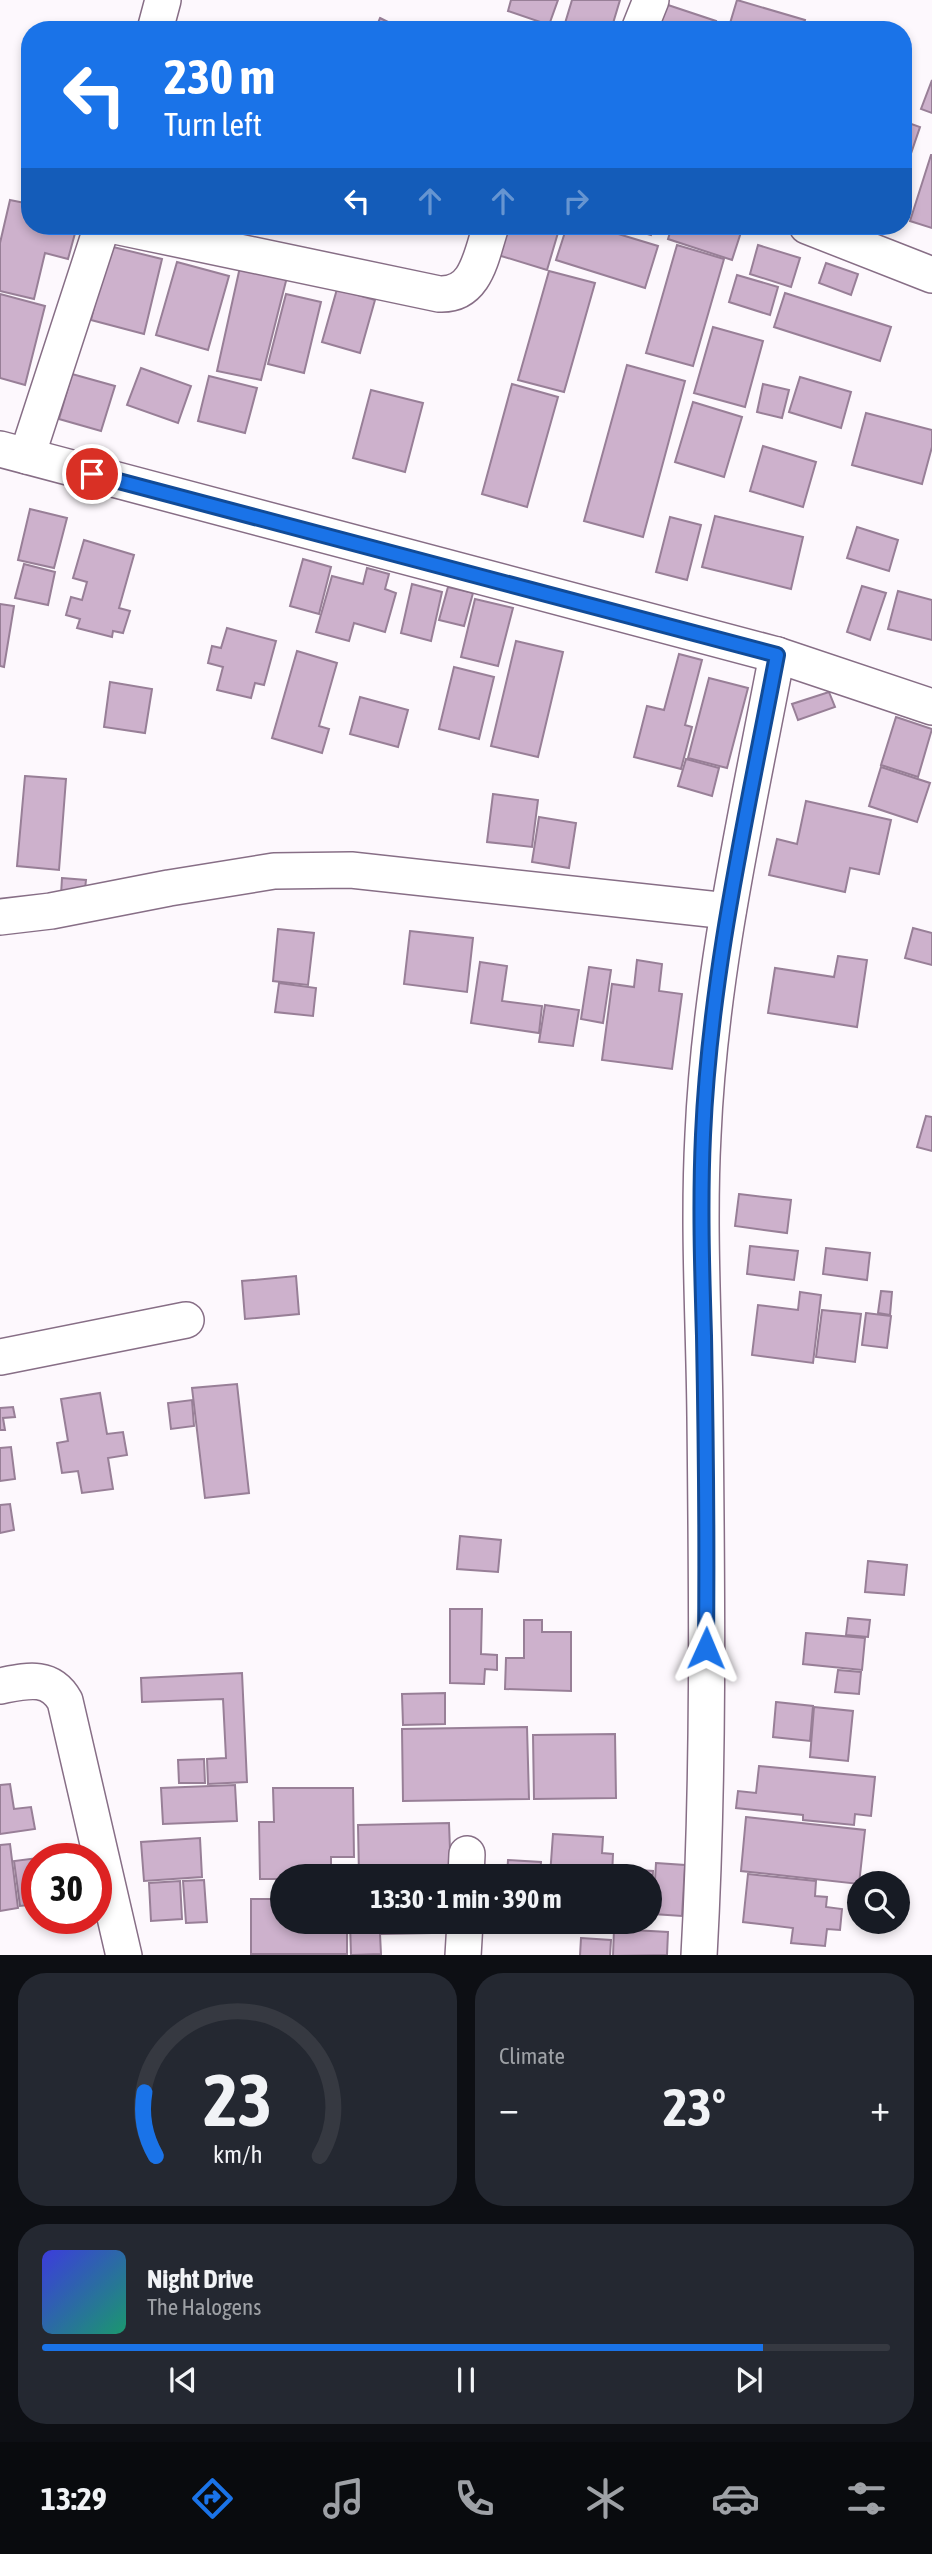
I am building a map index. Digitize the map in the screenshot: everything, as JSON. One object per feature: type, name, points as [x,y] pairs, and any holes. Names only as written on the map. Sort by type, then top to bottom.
[{"type":"street","points":[[157,21],[163,0]]},
{"type":"street","points":[[643,21],[651,0]]},
{"type":"street","points":[[98,235],[13,453],[777,655],[932,708]]},
{"type":"street","points":[[158,235],[452,295],[473,280],[488,235]]},
{"type":"street","points":[[830,235],[932,275]]},
{"type":"street","points":[[699,1955],[704,1870],[707,1565],[702,1146],[712,1025],[728,911],[777,655]]},
{"type":"street","points":[[0,917],[51,911],[169,888],[274,872],[310,870],[351,870],[728,911]]},
{"type":"street","points":[[0,1357],[186,1320]]},
{"type":"street","points":[[0,1686],[27,1681],[41,1682],[52,1685],[65,1702],[124,1955]]},
{"type":"street","points":[[463,1955],[464,1934]]},
{"type":"building","points":[[511,0],[558,0],[550,21],[537,21],[508,11]]},
{"type":"building","points":[[572,0],[620,0],[614,21],[566,21]]},
{"type":"building","points":[[737,0],[805,20],[805,21],[731,21]]},
{"type":"building","points":[[665,4],[716,21],[660,21]]},
{"type":"building","points":[[932,80],[932,113],[921,109]]},
{"type":"building","points":[[912,124],[920,127],[912,151]]},
{"type":"building","points":[[932,155],[932,228],[912,222]]},
{"type":"building","points":[[10,200],[21,202],[21,235],[75,235],[68,259],[45,253],[34,299],[0,291],[0,243]]},
{"type":"building","points":[[504,235],[557,235],[547,270],[498,255]]},
{"type":"building","points":[[564,235],[622,235],[658,246],[645,288],[556,260]]},
{"type":"building","points":[[669,235],[740,235],[732,260],[668,239]]},
{"type":"building","points":[[677,245],[724,259],[693,366],[646,353]]},
{"type":"building","points":[[758,245],[800,258],[791,287],[750,274]]},
{"type":"building","points":[[109,246],[162,259],[144,334],[91,320]]},
{"type":"building","points":[[177,262],[229,276],[208,350],[156,335]]},
{"type":"building","points":[[826,263],[858,274],[851,295],[819,283]]},
{"type":"building","points":[[240,267],[287,277],[261,380],[217,371]]},
{"type":"building","points":[[549,271],[595,283],[564,392],[518,380]]},
{"type":"building","points":[[737,275],[778,287],[770,315],[729,302]]},
{"type":"building","points":[[337,289],[375,300],[360,353],[322,342]]},
{"type":"building","points":[[785,293],[891,327],[880,361],[774,327]]},
{"type":"building","points":[[0,294],[45,306],[25,385],[0,378]]},
{"type":"building","points":[[286,294],[321,302],[304,373],[268,364]]},
{"type":"building","points":[[713,327],[763,341],[745,407],[694,393]]},
{"type":"building","points":[[627,365],[685,381],[643,537],[584,521]]},
{"type":"building","points":[[141,368],[191,386],[178,423],[127,405]]},
{"type":"building","points":[[72,374],[115,386],[101,431],[59,419]]},
{"type":"building","points":[[209,376],[257,388],[245,433],[198,421]]},
{"type":"building","points":[[800,377],[851,392],[841,428],[789,412]]},
{"type":"building","points":[[512,384],[558,397],[527,507],[482,494]]},
{"type":"building","points":[[763,384],[789,390],[782,418],[757,412]]},
{"type":"building","points":[[371,390],[423,403],[405,472],[353,458]]},
{"type":"building","points":[[693,402],[742,417],[724,477],[675,462]]},
{"type":"building","points":[[866,413],[932,430],[932,447],[922,484],[852,465]]},
{"type":"building","points":[[763,446],[816,462],[803,507],[750,491]]},
{"type":"building","points":[[30,509],[67,518],[54,568],[18,560]]},
{"type":"building","points":[[715,516],[803,537],[791,589],[702,567]]},
{"type":"building","points":[[670,517],[701,525],[687,580],[656,572]]},
{"type":"building","points":[[857,527],[898,540],[889,571],[847,558]]},
{"type":"building","points":[[84,540],[134,555],[119,608],[130,611],[123,633],[113,631],[112,637],[77,628],[80,619],[66,615],[71,597],[82,600],[87,582],[73,578]]},
{"type":"building","points":[[303,559],[331,567],[319,614],[290,606]]},
{"type":"building","points":[[24,564],[55,572],[48,605],[15,598]]},
{"type":"building","points":[[367,568],[389,574],[385,589],[396,593],[385,632],[354,623],[349,641],[316,632],[332,576],[363,584]]},
{"type":"building","points":[[412,584],[442,592],[431,641],[401,633]]},
{"type":"building","points":[[862,586],[886,593],[870,640],[847,632]]},
{"type":"building","points":[[448,587],[473,593],[464,626],[439,620]]},
{"type":"building","points":[[898,591],[932,600],[932,640],[888,629]]},
{"type":"building","points":[[475,599],[513,608],[498,666],[461,657]]},
{"type":"building","points":[[0,604],[14,606],[4,667],[0,666]]},
{"type":"building","points":[[227,628],[276,641],[264,685],[255,683],[251,698],[217,690],[223,667],[208,663],[212,646],[221,648]]},
{"type":"building","points":[[516,641],[563,652],[538,757],[491,746]]},
{"type":"building","points":[[297,651],[337,663],[319,726],[329,729],[322,753],[272,738]]},
{"type":"building","points":[[679,654],[702,660],[685,725],[692,727],[681,769],[634,757],[647,706],[664,710]]},
{"type":"building","points":[[454,667],[494,677],[479,739],[439,729]]},
{"type":"building","points":[[709,678],[748,688],[727,768],[688,758]]},
{"type":"building","points":[[110,682],[152,689],[145,733],[104,727]]},
{"type":"building","points":[[829,692],[835,707],[798,720],[792,704]]},
{"type":"building","points":[[360,697],[408,710],[398,747],[350,734]]},
{"type":"building","points":[[896,717],[932,729],[918,777],[881,765]]},
{"type":"building","points":[[686,759],[719,768],[712,796],[678,786]]},
{"type":"building","points":[[881,767],[930,783],[917,822],[869,806]]},
{"type":"building","points":[[25,776],[66,779],[59,870],[17,866]]},
{"type":"building","points":[[493,794],[538,800],[532,847],[487,842]]},
{"type":"building","points":[[806,801],[891,820],[879,874],[850,868],[845,892],[769,875],[777,839],[797,844]]},
{"type":"building","points":[[539,817],[576,823],[569,868],[532,862]]},
{"type":"building","points":[[62,878],[86,880],[84,898],[61,895]]},
{"type":"building","points":[[913,928],[932,933],[932,965],[905,958]]},
{"type":"building","points":[[278,929],[314,933],[308,985],[273,981]]},
{"type":"building","points":[[410,931],[473,938],[467,992],[404,984]]},
{"type":"building","points":[[838,956],[867,960],[857,1027],[768,1013],[775,968],[834,977]]},
{"type":"building","points":[[637,960],[662,964],[659,991],[682,994],[672,1069],[602,1060],[612,984],[634,987]]},
{"type":"building","points":[[480,962],[507,966],[502,1001],[542,1006],[539,1033],[471,1023]]},
{"type":"building","points":[[589,967],[611,970],[603,1023],[581,1019]]},
{"type":"building","points":[[279,983],[316,988],[313,1016],[275,1012]]},
{"type":"building","points":[[545,1005],[579,1010],[573,1046],[539,1042]]},
{"type":"building","points":[[926,1116],[932,1117],[932,1151],[917,1147]]},
{"type":"building","points":[[739,1194],[791,1200],[787,1233],[735,1226]]},
{"type":"building","points":[[750,1246],[798,1251],[794,1280],[747,1274]]},
{"type":"building","points":[[826,1248],[870,1253],[867,1280],[823,1274]]},
{"type":"building","points":[[296,1276],[299,1314],[245,1319],[242,1281]]},
{"type":"building","points":[[881,1291],[892,1292],[890,1315],[878,1313]]},
{"type":"building","points":[[800,1292],[821,1295],[813,1363],[752,1355],[758,1305],[798,1310]]},
{"type":"building","points":[[822,1310],[861,1314],[855,1362],[816,1357]]},
{"type":"building","points":[[866,1313],[891,1316],[887,1348],[862,1345]]},
{"type":"building","points":[[237,1384],[249,1493],[205,1498],[192,1388]]},
{"type":"building","points":[[100,1393],[107,1434],[123,1432],[127,1455],[108,1458],[113,1489],[82,1493],[78,1471],[62,1473],[57,1443],[68,1441],[61,1399]]},
{"type":"building","points":[[192,1400],[194,1426],[171,1429],[168,1403]]},
{"type":"building","points":[[13,1407],[15,1417],[3,1418],[5,1430],[0,1430],[0,1408]]},
{"type":"building","points":[[11,1447],[15,1479],[0,1481],[0,1448]]},
{"type":"building","points":[[10,1504],[14,1530],[0,1533],[0,1505]]},
{"type":"building","points":[[460,1536],[501,1540],[498,1572],[457,1569]]},
{"type":"building","points":[[868,1561],[907,1565],[904,1595],[865,1592]]},
{"type":"building","points":[[450,1609],[482,1609],[481,1654],[497,1655],[497,1670],[485,1669],[484,1684],[450,1683]]},
{"type":"building","points":[[848,1618],[870,1620],[868,1637],[846,1635]]},
{"type":"building","points":[[524,1620],[542,1620],[542,1632],[571,1632],[571,1691],[505,1689],[506,1658],[524,1658]]},
{"type":"building","points":[[806,1633],[865,1638],[862,1670],[803,1664]]},
{"type":"building","points":[[838,1670],[861,1672],[859,1694],[835,1692]]},
{"type":"building","points":[[242,1673],[247,1782],[208,1784],[207,1759],[226,1758],[223,1699],[142,1702],[141,1678]]},
{"type":"building","points":[[445,1693],[445,1724],[403,1725],[402,1694]]},
{"type":"building","points":[[776,1702],[813,1706],[810,1741],[773,1737]]},
{"type":"building","points":[[814,1707],[853,1711],[848,1761],[810,1757]]},
{"type":"building","points":[[527,1727],[529,1799],[403,1801],[402,1729]]},
{"type":"building","points":[[615,1734],[616,1798],[534,1799],[533,1735]]},
{"type":"building","points":[[204,1759],[205,1783],[179,1783],[178,1760]]},
{"type":"building","points":[[759,1766],[875,1777],[871,1816],[855,1814],[854,1825],[803,1820],[803,1815],[736,1808],[738,1791],[756,1793]]},
{"type":"building","points":[[10,1784],[14,1809],[31,1807],[35,1829],[0,1834],[0,1785]]},
{"type":"building","points":[[235,1785],[237,1821],[163,1824],[161,1788]]},
{"type":"building","points":[[273,1788],[353,1788],[354,1857],[331,1857],[331,1864],[270,1864],[270,1879],[260,1879],[259,1822],[274,1822]]},
{"type":"building","points":[[746,1817],[865,1830],[860,1871],[847,1871],[847,1883],[741,1871]]},
{"type":"building","points":[[449,1823],[451,1864],[359,1864],[358,1825]]},
{"type":"building","points":[[553,1834],[603,1837],[602,1853],[613,1854],[613,1864],[551,1864]]},
{"type":"building","points":[[200,1838],[202,1877],[144,1881],[141,1842]]},
{"type":"building","points":[[10,1844],[18,1908],[0,1911],[0,1845]]},
{"type":"building","points":[[21,1860],[21,1906],[20,1906],[14,1861]]},
{"type":"building","points":[[508,1860],[541,1862],[541,1864],[508,1864]]},
{"type":"building","points":[[656,1863],[685,1865],[682,1916],[662,1915],[662,1864]]},
{"type":"building","points":[[748,1874],[816,1881],[815,1896],[827,1897],[826,1907],[842,1909],[840,1930],[827,1929],[825,1946],[791,1943],[793,1928],[743,1922]]},
{"type":"building","points":[[204,1880],[207,1922],[186,1923],[183,1881]]},
{"type":"building","points":[[180,1881],[182,1919],[151,1921],[149,1883]]},
{"type":"building","points":[[251,1899],[270,1899],[270,1934],[347,1934],[347,1954],[251,1954]]},
{"type":"building","points":[[668,1932],[667,1955],[613,1955],[614,1934]]},
{"type":"building","points":[[350,1934],[380,1934],[381,1954],[351,1955]]},
{"type":"building","points":[[581,1938],[611,1940],[610,1955],[580,1955]]},
{"type":"route","points":[[92,474],[777,655],[728,911],[712,1025],[703,1133],[701,1221],[706,1648]]}]
